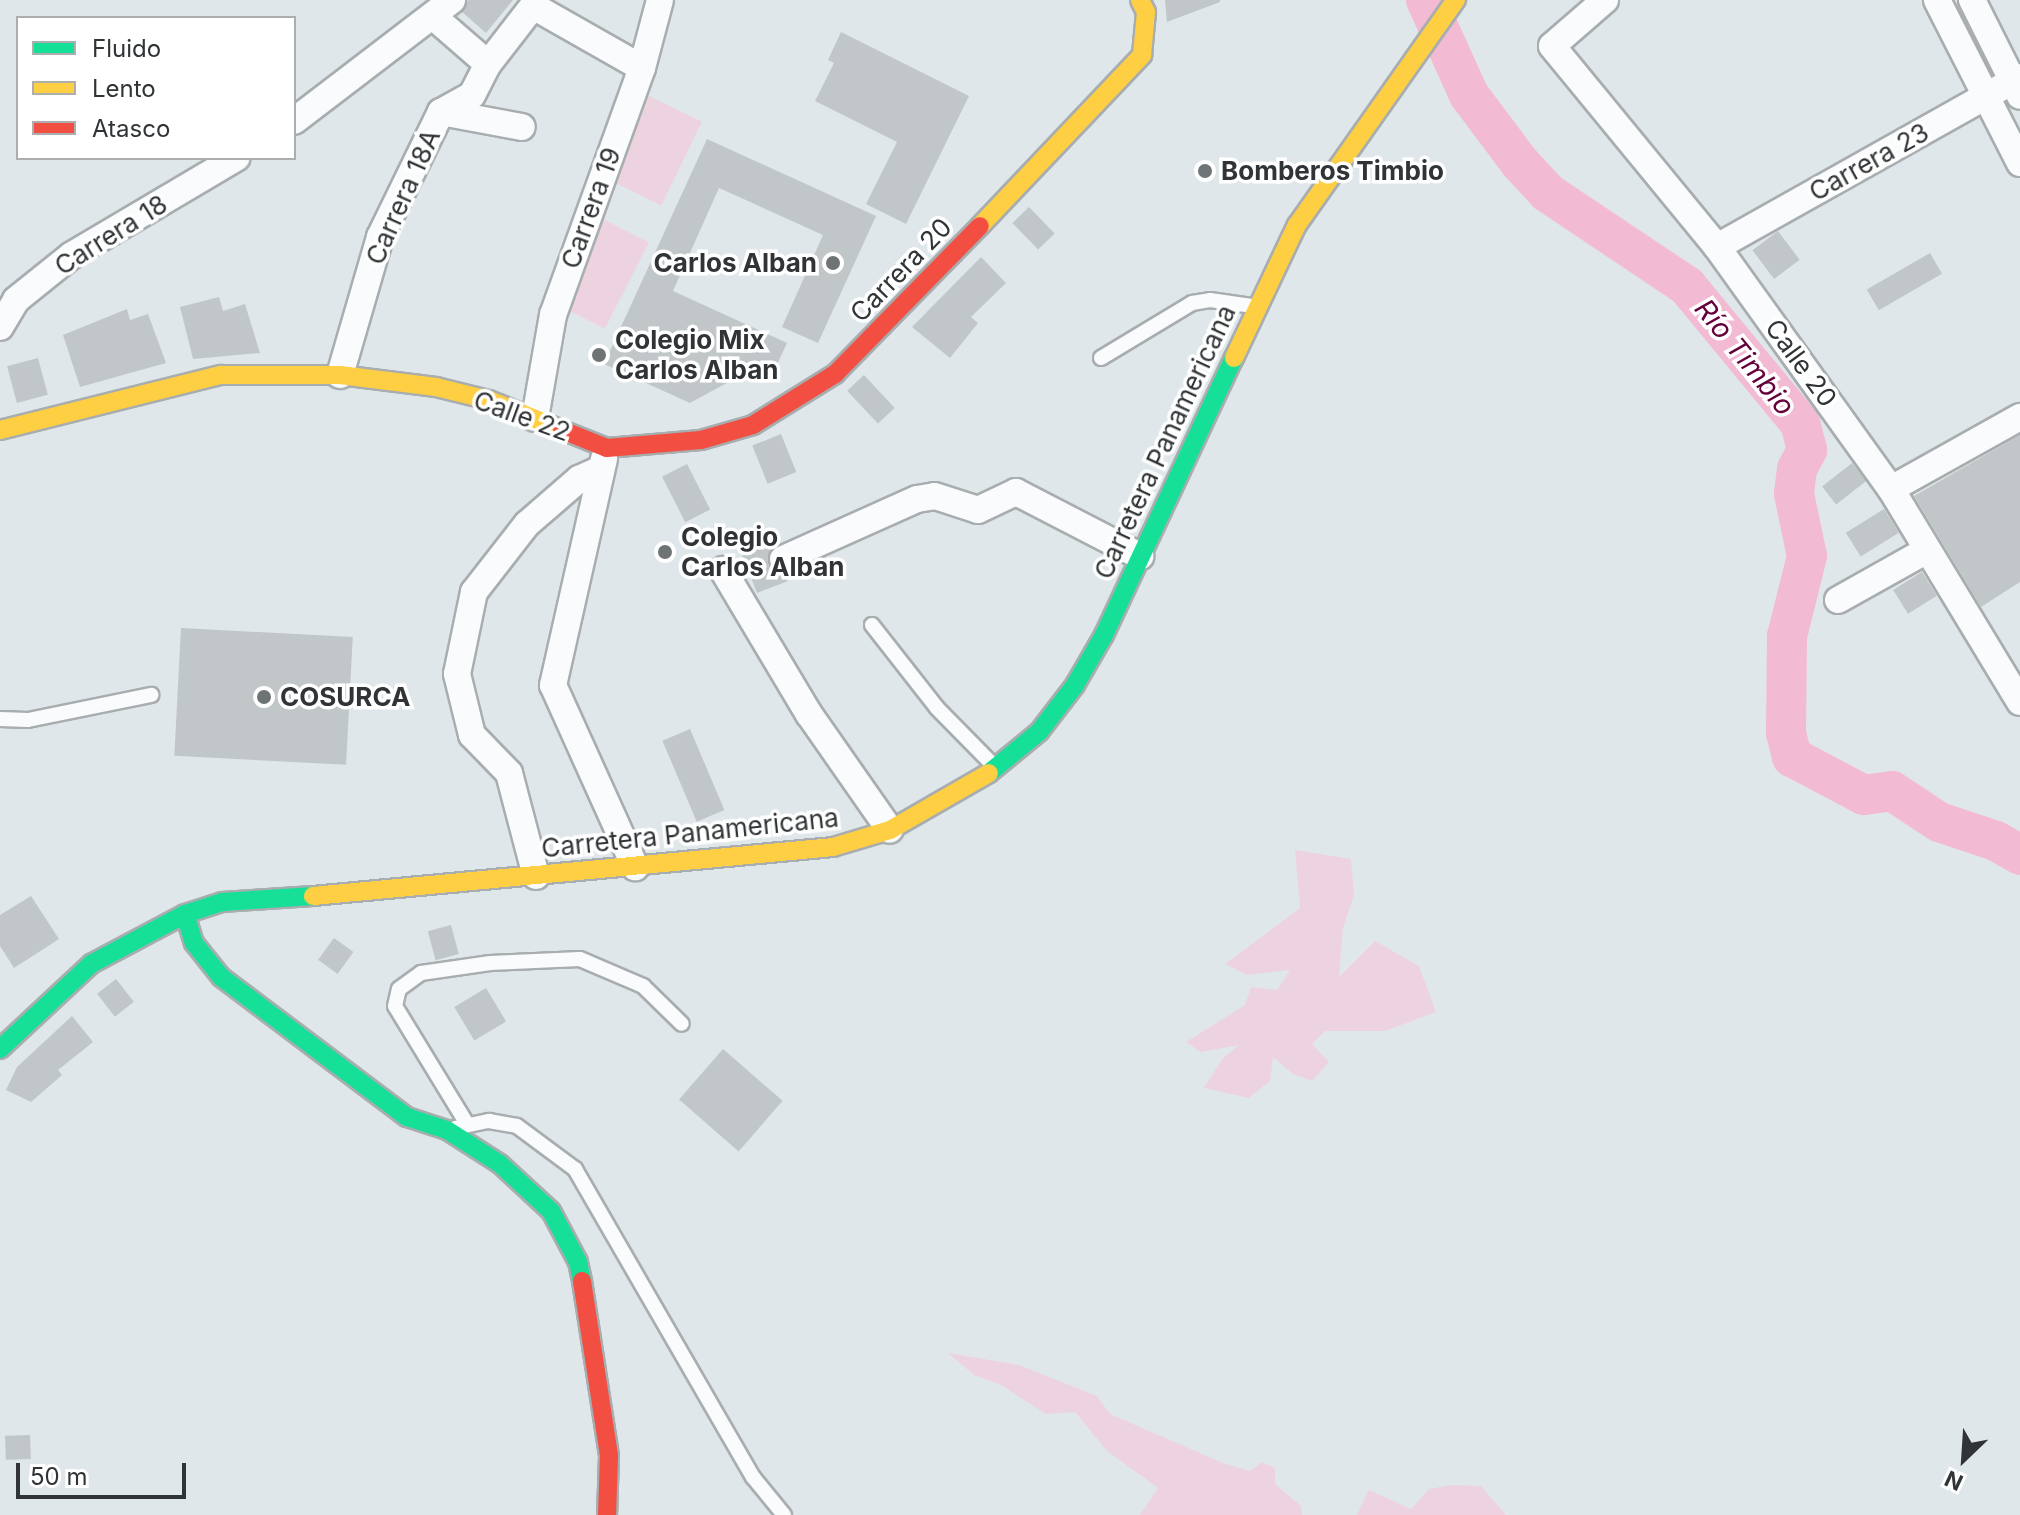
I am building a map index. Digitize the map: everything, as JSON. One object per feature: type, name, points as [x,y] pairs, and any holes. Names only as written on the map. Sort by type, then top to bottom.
[{"type":"main road","name":"Carretera Panamericana","points":[[0,1049],[91,964],[185,914],[260,898],[536,876],[833,847],[890,830],[997,769],[1039,732],[1075,685],[1140,556],[1297,225],[1456,0]]},
{"type":"main road","name":"Carrera 20","points":[[604,459],[701,440],[753,425],[835,374],[1113,90],[1142,55],[1143,6]]},
{"type":"main road","name":"Calle 22","points":[[0,430],[221,375],[340,375],[436,387],[535,418],[604,459]]},
{"type":"main road","points":[[185,914],[194,943],[221,977],[407,1117],[447,1130],[526,1184],[551,1211],[578,1262],[609,1456],[607,1515]]},
{"type":"street","name":"Carrera 19","points":[[535,418],[553,315],[642,68],[660,0]]},
{"type":"street","name":"Calle 20","points":[[1605,0],[1552,46],[1717,247],[1891,489],[2020,702]]},
{"type":"street","points":[[1937,0],[2020,163]]},
{"type":"street","points":[[1972,0],[2017,85]]},
{"type":"street","name":"Carrera 18A","points":[[340,375],[380,237],[441,112],[472,95],[488,64],[533,6],[642,68]]},
{"type":"street","points":[[296,119],[443,9],[488,64]]},
{"type":"street","name":"Carrera 23","points":[[1717,247],[1985,97],[2017,85]]},
{"type":"street","points":[[441,112],[522,127]]},
{"type":"street","name":"Carrera 18","points":[[0,327],[16,300],[72,255],[233,160]]},
{"type":"street","points":[[1891,489],[2020,417]]},
{"type":"street","points":[[604,459],[553,685],[635,867]]},
{"type":"street","points":[[536,876],[509,773],[472,735],[457,674],[474,592],[527,524],[604,459]]},
{"type":"street","points":[[783,559],[917,499],[935,496],[978,510],[1016,492],[1140,556]]},
{"type":"street","points":[[1838,600],[1927,550]]},
{"type":"street","points":[[723,570],[809,714],[890,830]]},
{"type":"lane","points":[[1101,358],[1192,303],[1210,300],[1256,307]]},
{"type":"lane","points":[[872,625],[937,708],[997,769]]},
{"type":"lane","points":[[0,719],[28,720],[151,695]]},
{"type":"lane","points":[[467,1124],[395,1006],[399,989],[421,973],[490,963],[580,959],[643,986],[682,1024]]},
{"type":"lane","points":[[447,1130],[467,1124],[517,1126],[540,1138],[575,1169],[753,1477],[784,1515]]},
{"type":"shaded area","points":[[649,96],[702,122],[661,205],[608,180]]},
{"type":"shaded area","points":[[599,217],[649,242],[605,329],[555,303]]},
{"type":"shaded area","points":[[1295,850],[1351,859],[1354,895],[1343,928],[1339,977],[1375,941],[1419,966],[1436,1012],[1385,1031],[1325,1031],[1312,1044],[1329,1062],[1312,1081],[1293,1074],[1273,1057],[1270,1081],[1249,1098],[1204,1088],[1223,1058],[1239,1045],[1201,1052],[1186,1042],[1245,1005],[1251,987],[1277,990],[1290,970],[1247,975],[1225,964],[1300,908]]},
{"type":"shaded area","points":[[948,1353],[1019,1365],[1097,1396],[1110,1414],[1223,1463],[1250,1471],[1262,1462],[1275,1468],[1275,1484],[1301,1506],[1302,1515],[1140,1515],[1158,1488],[1107,1451],[1075,1412],[1046,1414],[1001,1385],[974,1375]]},
{"type":"shaded area","points":[[1451,1485],[1481,1486],[1506,1515],[1357,1515],[1369,1490],[1411,1509],[1429,1489]]},
{"type":"building","points":[[468,0],[513,0],[486,33],[462,12]]},
{"type":"building","points":[[1165,0],[1220,0],[1220,2],[1167,22]]},
{"type":"building","name":"Carlos Alban","points":[[841,32],[969,96],[906,224],[866,204],[897,142],[815,101],[834,63],[828,60]]},
{"type":"building","name":"Carlos Alban","points":[[707,139],[876,216],[818,343],[782,327],[823,235],[719,188],[673,291],[787,343],[774,371],[760,365],[690,403],[604,364]]},
{"type":"building","points":[[1029,207],[1055,234],[1038,250],[1012,223]]},
{"type":"building","points":[[1778,231],[1800,260],[1774,279],[1752,250]]},
{"type":"building","points":[[1930,253],[1942,274],[1879,310],[1867,290]]},
{"type":"building","points":[[981,257],[1006,283],[971,317],[978,323],[950,358],[912,327]]},
{"type":"building","points":[[219,297],[223,311],[245,304],[260,353],[193,359],[180,307]]},
{"type":"building","points":[[127,309],[130,320],[148,314],[166,363],[80,387],[63,335]]},
{"type":"building","points":[[38,358],[48,395],[17,403],[7,366]]},
{"type":"building","points":[[864,375],[895,408],[878,424],[847,391]]},
{"type":"building","points":[[781,434],[796,472],[768,484],[752,446]]},
{"type":"building","points":[[2020,435],[2020,582],[1981,607],[1914,496]]},
{"type":"building","points":[[1852,463],[1866,481],[1836,505],[1822,486]]},
{"type":"building","points":[[687,464],[710,509],[685,522],[662,477]]},
{"type":"building","points":[[1884,509],[1899,533],[1861,557],[1846,533]]},
{"type":"building","points":[[769,532],[775,546],[768,565],[788,581],[757,593],[738,544]]},
{"type":"building","points":[[1922,572],[1937,596],[1908,614],[1893,590]]},
{"type":"building","name":"COSURCA","points":[[181,628],[353,637],[346,765],[174,756]]},
{"type":"building","points":[[690,729],[724,810],[697,822],[662,741]]},
{"type":"building","points":[[31,896],[59,939],[14,968],[0,946],[0,915]]},
{"type":"building","points":[[451,925],[459,954],[436,960],[428,931]]},
{"type":"building","points":[[334,938],[353,952],[338,974],[318,960]]},
{"type":"building","points":[[116,979],[134,1002],[115,1017],[97,994]]},
{"type":"building","points":[[486,988],[506,1021],[474,1040],[454,1007]]},
{"type":"building","points":[[72,1016],[93,1042],[58,1070],[62,1075],[31,1102],[6,1090],[17,1067]]},
{"type":"building","points":[[723,1049],[783,1101],[739,1151],[679,1100]]},
{"type":"building","points":[[30,1435],[31,1459],[6,1460],[5,1436]]},
{"type":"waterway","name":"Río Timbio","points":[[1426,0],[1469,95],[1520,163],[1548,193],[1687,286],[1800,423],[1807,450],[1797,469],[1794,494],[1807,556],[1787,636],[1786,733],[1792,757],[1864,795],[1892,791],[1939,822],[1996,841],[2020,855]]},
{"type":"traffic: fast","points":[[989,773],[1039,732],[1075,685],[1104,635],[1234,358]]},
{"type":"traffic: fast","points":[[0,1049],[91,964],[185,914],[222,902],[313,896]]},
{"type":"traffic: fast","points":[[185,914],[194,943],[221,977],[407,1117],[447,1130],[500,1164],[551,1211],[578,1262],[582,1281]]},
{"type":"traffic: slow","points":[[980,226],[1142,55],[1146,12],[1140,0]]},
{"type":"traffic: slow","points":[[1234,358],[1297,225],[1456,0]]},
{"type":"traffic: slow","points":[[0,430],[221,375],[340,375],[436,387],[489,400],[562,430]]},
{"type":"traffic: slow","points":[[313,896],[833,847],[890,830],[989,773]]},
{"type":"traffic: jam","points":[[562,430],[607,448],[701,440],[753,425],[835,374],[980,226]]},
{"type":"traffic: jam","points":[[582,1281],[609,1456],[607,1515]]},
{"type":"place","name":"Bomberos Timbio","points":[[1205,171]]},
{"type":"place","name":"Carlos Alban","points":[[833,263]]},
{"type":"place","name":"Colegio Mix Carlos Alban","points":[[599,355]]},
{"type":"place","name":"Colegio Carlos Alban","points":[[665,552]]},
{"type":"place","name":"COSURCA","points":[[264,697]]}]
